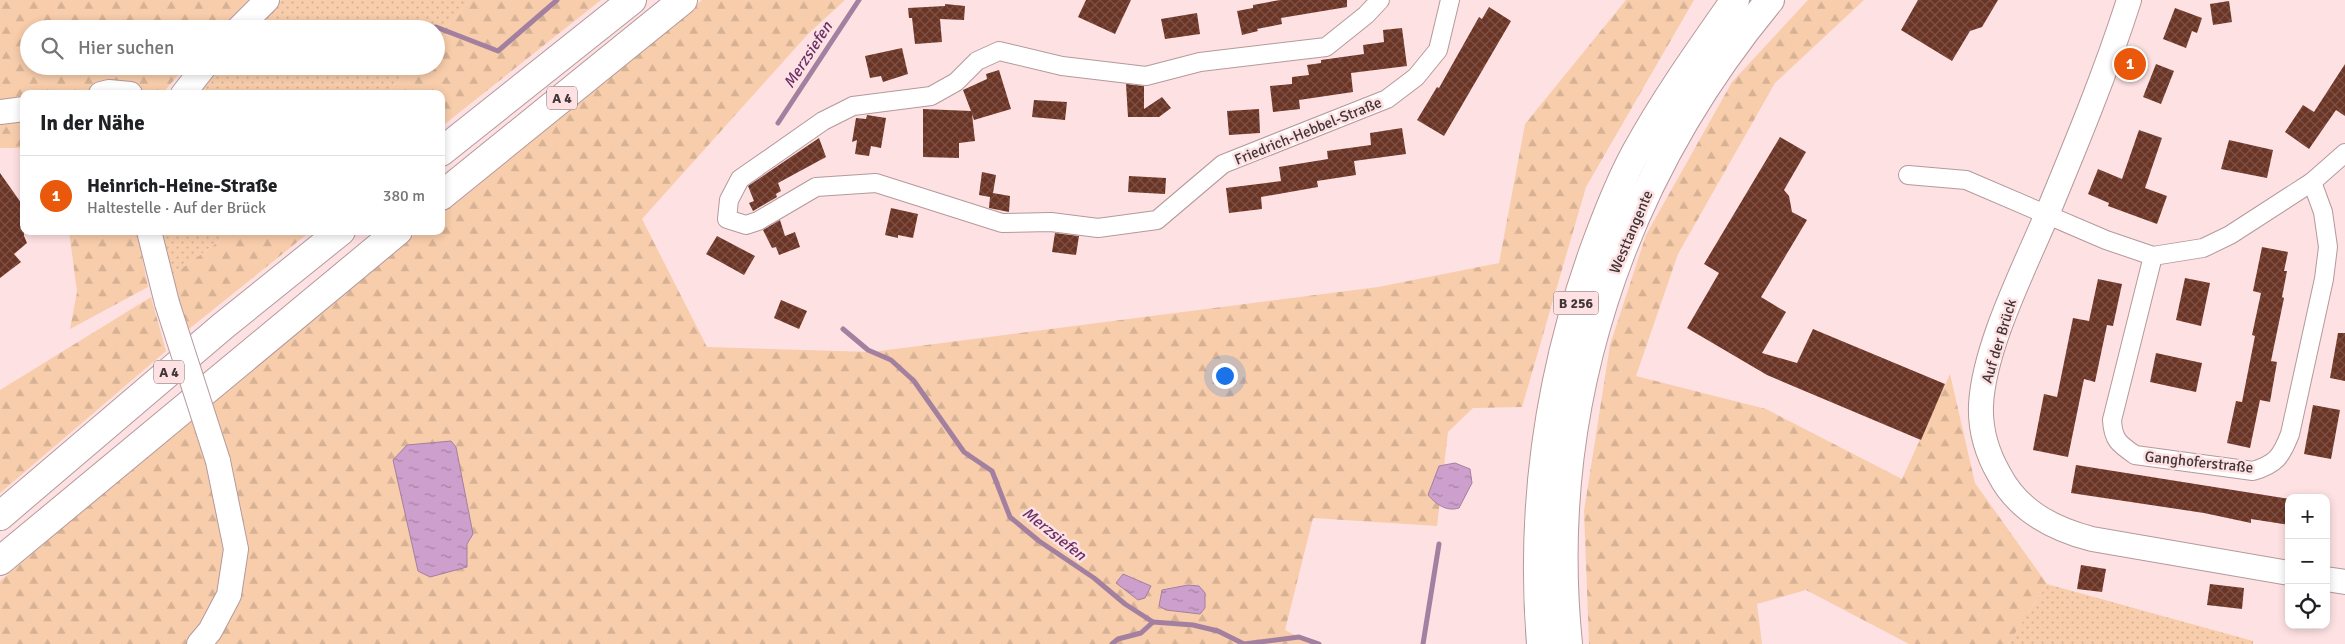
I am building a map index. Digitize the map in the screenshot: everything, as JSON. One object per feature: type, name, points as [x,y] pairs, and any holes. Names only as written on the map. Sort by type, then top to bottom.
[{"type":"highway","name":"A 4","points":[[445,149],[632,0]]},
{"type":"highway","name":"A 4","points":[[445,193],[683,0]]},
{"type":"highway","name":"Westtangente","points":[[1541,644],[1537,551],[1545,442],[1561,361],[1580,289],[1607,215],[1635,153],[1677,83],[1735,0]]},
{"type":"highway","name":"Westtangente","points":[[1568,644],[1564,560],[1566,496],[1586,360],[1613,272],[1640,204],[1687,117],[1770,0]]},
{"type":"highway","name":"A 4","points":[[0,516],[223,326],[336,235]]},
{"type":"highway","name":"A 4","points":[[0,561],[393,235]]},
{"type":"main road","points":[[247,20],[267,0]]},
{"type":"main road","points":[[2112,52],[2113,0]]},
{"type":"main road","name":"Auf der Brück","points":[[2129,0],[2112,52],[2005,314],[1985,379],[1981,406],[1983,433],[1990,459],[2003,483],[2020,504],[2042,520],[2066,532],[2092,539],[2285,572]]},
{"type":"main road","points":[[187,90],[198,75]]},
{"type":"main road","points":[[0,112],[20,110]]},
{"type":"main road","points":[[150,235],[167,303],[218,461],[236,549],[229,595],[210,632],[199,644]]},
{"type":"main road","points":[[2330,580],[2345,582]]},
{"type":"street","name":"Friedrich-Hebbel-Straße","points":[[1380,0],[1366,15],[1326,47],[1200,62],[1146,76],[1062,66],[999,51],[977,61],[956,82],[932,96],[853,106],[823,121],[740,179],[729,200],[726,220],[746,225],[758,221],[816,187],[876,183],[1002,223],[1051,222],[1098,228],[1156,220],[1223,164],[1387,99],[1402,88],[1416,77],[1438,50],[1450,0]]},
{"type":"street","points":[[1908,175],[1966,180],[2047,213],[2106,240],[2153,256],[2203,248],[2230,234],[2312,182],[2345,153]]},
{"type":"street","name":"Ganghoferstraße","points":[[2153,256],[2112,420],[2113,434],[2122,446],[2135,455],[2253,471],[2270,466],[2283,452],[2290,434],[2324,279],[2328,247],[2323,212],[2312,182]]},
{"type":"green space","points":[[0,0],[249,0],[230,20],[20,20],[20,75],[178,75],[165,90],[20,90],[20,148],[0,148]]},
{"type":"green space","points":[[281,0],[470,0],[445,29],[445,20],[262,20]]},
{"type":"green space","points":[[470,0],[601,0],[445,124],[445,90],[391,90],[404,75],[445,75],[445,29]]},
{"type":"green space","points":[[702,0],[845,0],[808,34],[642,219],[707,347],[872,352],[1378,287],[1499,263],[1525,124],[1626,0],[1694,0],[1586,187],[1522,407],[1473,408],[1448,432],[1437,526],[1313,518],[1285,630],[1312,644],[0,644],[0,581],[209,402],[414,235],[445,235],[445,210]]},
{"type":"green space","points":[[1808,0],[1864,0],[1775,83],[1678,254],[1636,376],[1766,409],[1902,479],[1950,374],[1975,483],[2047,584],[2008,644],[1909,644],[1806,590],[1757,604],[1762,644],[1589,644],[1584,511],[1610,345],[1646,235],[1732,82]]},
{"type":"green space","points":[[213,75],[404,75],[391,90],[202,90]]},
{"type":"green space","points":[[70,235],[138,235],[148,287],[70,329],[77,292]]},
{"type":"green space","points":[[159,235],[228,235],[170,277]]},
{"type":"green space","points":[[228,235],[306,235],[189,329],[170,277]]},
{"type":"green space","points":[[151,297],[166,351],[0,493],[0,390]]},
{"type":"green space","points":[[2047,584],[2253,641],[2253,644],[2008,644]]},
{"type":"water","points":[[451,441],[456,447],[473,534],[467,544],[467,567],[430,577],[418,571],[393,460],[407,445]]},
{"type":"water","points":[[1455,463],[1470,469],[1472,483],[1459,508],[1450,509],[1438,504],[1428,495],[1439,466]]},
{"type":"water","points":[[1123,574],[1151,586],[1145,598],[1138,600],[1116,583]]},
{"type":"water","points":[[1188,585],[1199,586],[1205,593],[1205,608],[1200,614],[1166,610],[1159,606],[1162,590]]},
{"type":"building","points":[[1086,0],[1131,0],[1115,34],[1078,17]]},
{"type":"building","points":[[1280,0],[1347,0],[1347,7],[1281,18],[1282,24],[1257,29],[1258,31],[1242,35],[1237,11],[1253,8],[1253,5]]},
{"type":"building","points":[[1918,0],[1998,0],[1982,27],[1970,31],[1952,61],[1901,30]]},
{"type":"building","points":[[2229,1],[2232,22],[2213,25],[2210,4]]},
{"type":"building","points":[[945,4],[965,6],[964,20],[940,19],[942,42],[915,44],[912,18],[909,18],[908,8],[945,6]]},
{"type":"building","points":[[1489,7],[1511,21],[1444,136],[1417,120],[1437,87],[1439,88],[1479,17],[1482,19]]},
{"type":"building","points":[[2175,8],[2202,18],[2197,33],[2192,31],[2186,48],[2163,39]]},
{"type":"building","points":[[1197,13],[1200,34],[1165,39],[1161,19]]},
{"type":"building","points":[[1402,28],[1407,66],[1351,73],[1353,92],[1299,100],[1300,109],[1273,112],[1270,86],[1292,84],[1292,77],[1309,75],[1307,65],[1321,63],[1321,60],[1364,54],[1363,45],[1384,42],[1383,30]]},
{"type":"building","points":[[902,48],[908,74],[883,82],[881,76],[870,78],[865,56]]},
{"type":"building","points":[[2156,64],[2174,71],[2161,104],[2143,97]]},
{"type":"building","points":[[2345,64],[2345,116],[2336,110],[2309,149],[2285,132],[2303,105],[2314,112]]},
{"type":"building","points":[[999,70],[1011,109],[974,120],[972,114],[975,141],[959,143],[959,158],[923,157],[923,109],[971,111],[963,90],[987,79],[986,74]]},
{"type":"building","points":[[1126,84],[1144,86],[1144,109],[1162,97],[1171,108],[1159,117],[1128,117]]},
{"type":"building","points":[[1034,100],[1067,102],[1065,120],[1032,117]]},
{"type":"building","points":[[1259,109],[1260,133],[1229,135],[1227,111]]},
{"type":"building","points":[[867,115],[886,118],[881,148],[871,146],[869,156],[855,154],[857,140],[852,142],[856,118],[866,119]]},
{"type":"building","points":[[1402,128],[1406,154],[1354,161],[1356,175],[1317,181],[1318,187],[1261,197],[1262,209],[1229,213],[1226,188],[1281,181],[1279,167],[1328,159],[1327,151],[1371,145],[1370,133]]},
{"type":"building","points":[[2139,130],[2162,138],[2145,188],[2167,196],[2157,224],[2108,206],[2109,203],[2088,194],[2098,169],[2122,179]]},
{"type":"building","points":[[1780,137],[1806,152],[1784,190],[1789,196],[1792,212],[1807,220],[1761,297],[1786,312],[1762,353],[1797,363],[1813,329],[1945,384],[1921,440],[1767,375],[1687,328],[1719,273],[1704,264]]},
{"type":"building","points":[[819,138],[826,157],[778,183],[781,191],[776,194],[777,197],[753,211],[749,203],[754,201],[748,186]]},
{"type":"building","points":[[2229,140],[2273,150],[2267,178],[2221,169]]},
{"type":"building","points":[[982,172],[996,175],[993,193],[1010,196],[1009,212],[989,208],[990,197],[979,195]]},
{"type":"building","points":[[0,173],[20,201],[20,235],[24,235],[27,243],[14,254],[21,262],[0,278]]},
{"type":"building","points":[[1129,176],[1166,178],[1165,194],[1128,192]]},
{"type":"building","points":[[891,208],[918,214],[913,238],[898,235],[898,238],[885,235]]},
{"type":"building","points":[[780,220],[785,236],[795,232],[800,247],[779,255],[776,247],[772,248],[763,230]]},
{"type":"building","points":[[1055,233],[1079,236],[1076,255],[1052,252]]},
{"type":"building","points":[[717,236],[755,256],[744,275],[706,254]]},
{"type":"building","points":[[2262,247],[2288,252],[2284,271],[2287,271],[2282,297],[2284,298],[2271,361],[2277,362],[2270,402],[2260,400],[2250,448],[2227,443],[2236,401],[2242,402],[2255,336],[2252,335],[2261,293],[2253,291]]},
{"type":"building","points":[[2185,278],[2210,283],[2201,326],[2176,320]]},
{"type":"building","points":[[2098,279],[2122,284],[2113,326],[2107,325],[2095,382],[2084,379],[2068,457],[2033,450],[2044,394],[2057,397],[2073,318],[2089,321]]},
{"type":"building","points":[[781,300],[807,311],[799,329],[774,318]]},
{"type":"building","points":[[2338,333],[2345,333],[2345,381],[2330,378]]},
{"type":"building","points":[[2156,353],[2202,363],[2196,392],[2150,382]]},
{"type":"building","points":[[2313,405],[2340,410],[2331,459],[2304,454]]},
{"type":"building","points":[[2076,465],[2285,498],[2285,524],[2251,519],[2251,523],[2204,513],[2071,493]]},
{"type":"building","points":[[2081,565],[2106,569],[2102,592],[2077,589]]},
{"type":"building","points":[[2210,584],[2244,588],[2242,609],[2207,605]]},
{"type":"waterway","name":"Merzsiefen","points":[[445,30],[498,51],[557,0]]},
{"type":"waterway","name":"Merzsiefen","points":[[778,123],[859,0]]},
{"type":"waterway","name":"Merzsiefen","points":[[843,329],[868,350],[891,360],[914,381],[964,452],[992,471],[1010,517],[1039,541],[1094,578],[1125,604],[1153,622],[1193,625],[1218,631],[1244,644],[1299,637],[1319,644]]},
{"type":"waterway","points":[[1423,644],[1439,544]]},
{"type":"waterway","points":[[1112,644],[1118,639],[1141,633],[1153,622]]},
{"type":"place","name":"Heinrich-Heine-Straße","points":[[2130,64]]}]
